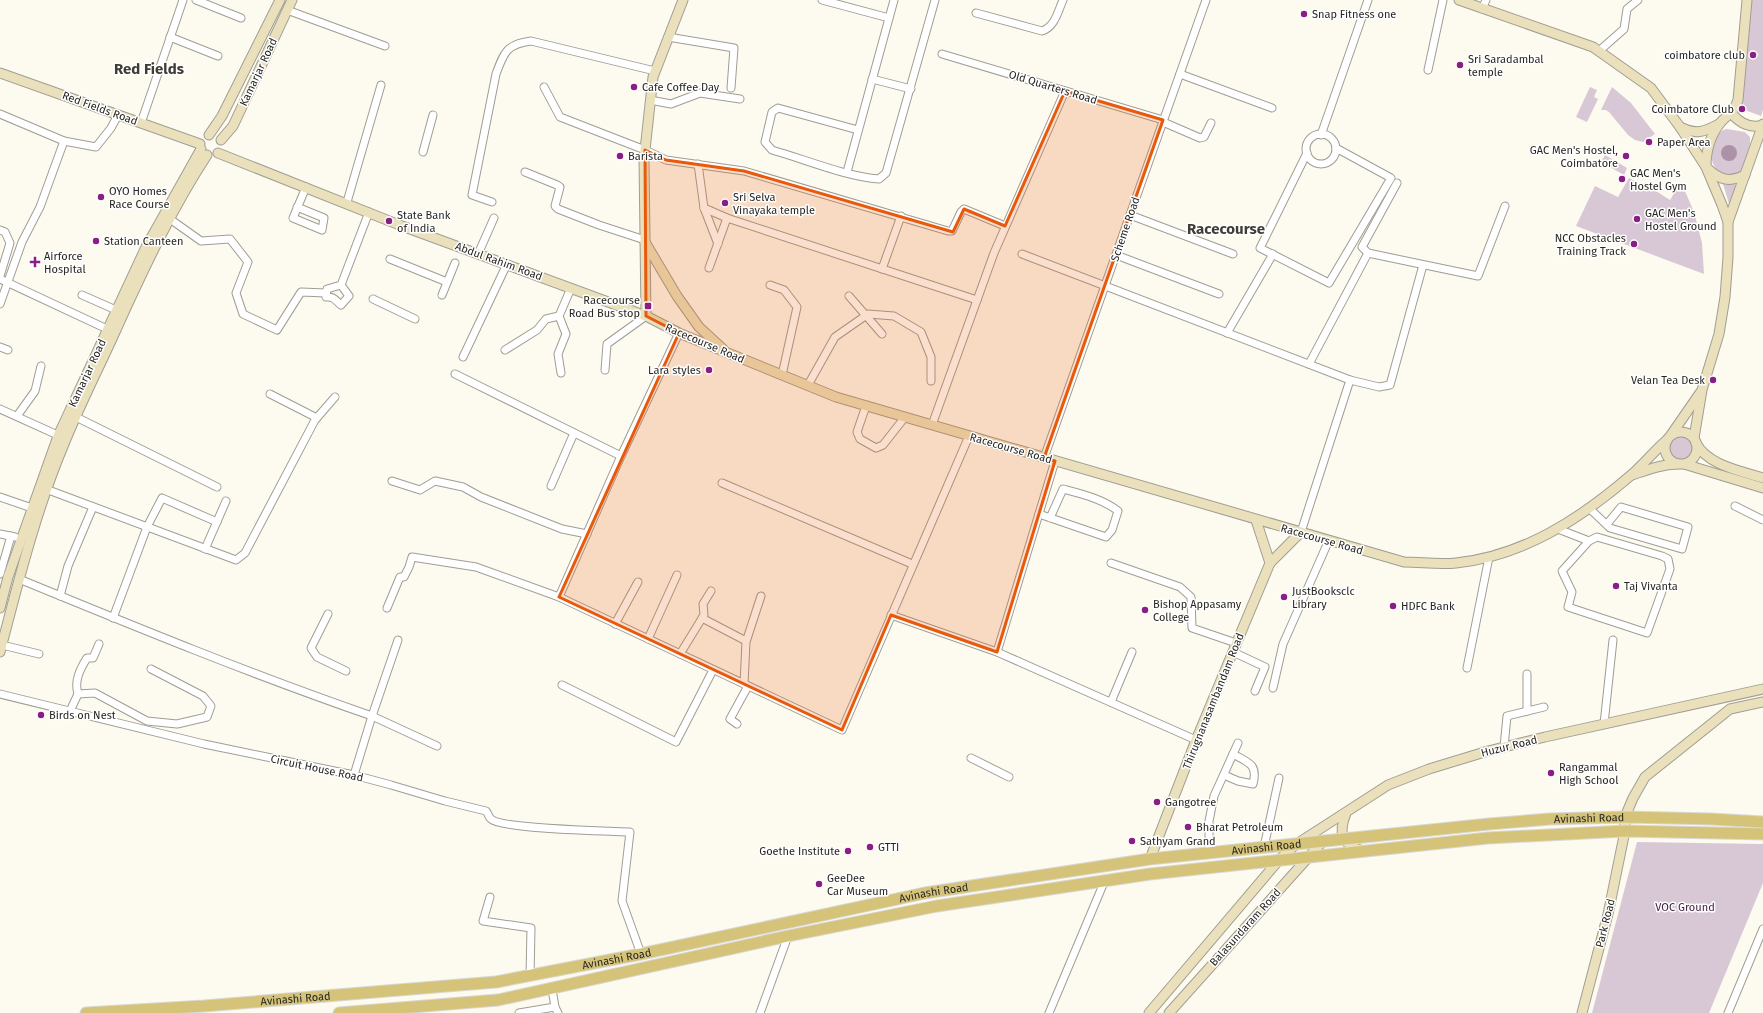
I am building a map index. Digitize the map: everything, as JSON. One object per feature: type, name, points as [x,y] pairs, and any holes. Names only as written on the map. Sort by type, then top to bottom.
[{"type":"main road","name":"Avinashi Road","points":[[86,1013],[204,1006],[488,983],[641,954],[925,893],[1150,859],[1550,819],[1626,817],[1763,822]]},
{"type":"main road","name":"Avinashi Road","points":[[340,1013],[498,1000],[788,936],[937,906],[1105,880],[1488,838],[1625,831],[1763,834]]},
{"type":"street","points":[[141,123],[183,0]]},
{"type":"street","points":[[196,0],[241,18]]},
{"type":"street","name":"Kamarjar Road","points":[[209,135],[222,116],[280,0]]},
{"type":"street","name":"Kamarjar Road","points":[[220,140],[233,126],[292,0]]},
{"type":"street","points":[[605,370],[607,344],[646,316],[645,150],[650,100],[653,77],[683,0]]},
{"type":"street","points":[[822,0],[889,18]]},
{"type":"street","points":[[847,172],[894,0]]},
{"type":"street","points":[[858,130],[778,108],[772,112],[765,142],[772,150],[868,178],[879,179],[886,173],[935,0]]},
{"type":"street","points":[[976,13],[1042,31],[1048,29],[1052,25],[1063,0]]},
{"type":"street","name":"Scheme Road","points":[[1044,458],[1206,0]]},
{"type":"street","points":[[1321,135],[1368,0]]},
{"type":"street","points":[[1428,70],[1443,0]]},
{"type":"street","points":[[1459,0],[1484,4],[1593,47],[1650,88],[1680,127],[1706,167],[1722,205],[1728,222],[1728,257],[1725,297],[1719,334],[1702,390],[1695,440],[1695,456],[1681,464],[1661,466],[1631,475]]},
{"type":"street","points":[[1599,51],[1624,29],[1627,9],[1638,0]]},
{"type":"street","points":[[1680,127],[1694,132],[1708,129],[1719,124],[1732,114],[1738,100],[1747,0]]},
{"type":"street","points":[[287,10],[385,46]]},
{"type":"street","points":[[170,37],[218,56]]},
{"type":"street","points":[[668,37],[734,48],[731,88]]},
{"type":"street","points":[[492,202],[472,195],[496,74],[503,55],[510,47],[519,42],[532,41],[655,71]]},
{"type":"street","name":"Old Quarters Road","points":[[942,54],[1163,121],[1200,138],[1204,137],[1210,123]]},
{"type":"street","name":"Red Fields Road","points":[[0,72],[141,123],[203,149]]},
{"type":"street","points":[[1180,74],[1272,108]]},
{"type":"street","points":[[872,79],[911,89]]},
{"type":"street","points":[[346,202],[381,85]]},
{"type":"street","points":[[544,87],[560,117],[645,150],[666,160],[744,171],[952,231],[964,209],[1005,226]]},
{"type":"street","points":[[932,425],[994,253],[1065,91]]},
{"type":"street","points":[[650,100],[671,104],[700,93],[740,99]]},
{"type":"street","points":[[0,114],[64,141],[96,147],[111,128],[118,115]]},
{"type":"street","points":[[1732,114],[1740,122],[1746,125],[1758,126],[1763,124]]},
{"type":"street","points":[[424,152],[433,115]]},
{"type":"street","points":[[1706,167],[1708,147],[1719,124]]},
{"type":"street","points":[[1728,222],[1763,124]]},
{"type":"street","points":[[0,409],[62,437],[76,417],[137,284],[195,173],[203,149],[203,138],[209,135],[216,136],[220,140],[222,147],[215,155],[203,149]]},
{"type":"street","points":[[1317,135],[1331,138],[1336,148],[1391,178],[1329,283],[1260,248],[1307,153],[1310,140],[1317,135]]},
{"type":"street","points":[[0,304],[22,242],[40,207],[64,141]]},
{"type":"street","points":[[1307,153],[1313,161],[1322,164],[1331,160],[1334,156],[1336,148]]},
{"type":"street","name":"Kamarjar Road","points":[[0,608],[8,577],[32,508],[43,488],[62,437],[107,329],[146,247],[203,149]]},
{"type":"street","name":"Abdul Rahim Road","points":[[218,153],[478,254],[646,316]]},
{"type":"street","points":[[698,164],[704,208],[718,244]]},
{"type":"street","points":[[1706,167],[1718,177],[1725,180],[1731,180],[1745,175]]},
{"type":"street","points":[[525,172],[557,185],[560,188],[555,206],[558,208],[599,225],[645,241],[677,296],[699,327],[727,352]]},
{"type":"street","points":[[1397,183],[1362,247],[1368,253],[1478,276],[1505,206]]},
{"type":"street","points":[[297,207],[306,187]]},
{"type":"street","points":[[704,208],[727,218],[977,300]]},
{"type":"street","points":[[341,285],[369,212]]},
{"type":"street","points":[[1130,215],[1233,254]]},
{"type":"street","points":[[882,269],[901,216]]},
{"type":"street","points":[[478,254],[494,218]]},
{"type":"street","points":[[709,268],[727,218]]},
{"type":"street","points":[[170,219],[201,241],[230,239],[248,262],[236,293],[243,314],[277,330],[301,292],[326,293]]},
{"type":"street","points":[[0,230],[5,232],[10,243],[0,276]]},
{"type":"street","points":[[1309,364],[1368,253]]},
{"type":"street","points":[[1022,254],[1350,380],[1379,387],[1390,385],[1423,265]]},
{"type":"street","points":[[1227,333],[1273,254]]},
{"type":"street","points":[[1116,255],[1219,294]]},
{"type":"street","points":[[390,259],[447,282]]},
{"type":"street","points":[[442,295],[454,263]]},
{"type":"street","points":[[463,357],[507,264]]},
{"type":"street","points":[[0,279],[107,329]]},
{"type":"street","points":[[326,293],[326,297],[331,296],[338,300],[341,305],[350,296],[341,285]]},
{"type":"street","points":[[326,293],[327,289],[341,285]]},
{"type":"street","points":[[770,285],[784,290],[798,307],[782,375]]},
{"type":"street","points":[[561,373],[558,354],[566,334],[559,316],[571,288]]},
{"type":"street","points":[[82,295],[116,310]]},
{"type":"street","points":[[850,296],[882,334]]},
{"type":"street","points":[[373,299],[415,319]]},
{"type":"street","points":[[808,385],[835,337],[868,314],[894,316],[921,332],[931,357],[931,381]]},
{"type":"street","points":[[505,350],[537,330],[546,319],[559,316]]},
{"type":"street","name":"Racecourse Road","points":[[646,316],[678,334],[727,352],[836,397],[1404,562],[1456,563],[1516,549],[1547,536],[1588,508],[1631,475],[1669,437],[1702,390]]},
{"type":"street","points":[[559,597],[621,456],[678,334]]},
{"type":"street","points":[[0,347],[8,350]]},
{"type":"street","points":[[16,416],[35,390],[41,366]]},
{"type":"street","points":[[455,374],[621,456]]},
{"type":"street","points":[[1256,520],[1270,563],[1301,532],[1350,380]]},
{"type":"street","points":[[270,394],[317,418]]},
{"type":"street","points":[[40,654],[1,648],[43,488],[236,560],[244,553],[317,418],[335,397]]},
{"type":"street","points":[[866,406],[857,432],[860,439],[876,448],[883,445],[905,417]]},
{"type":"street","points":[[76,417],[217,487]]},
{"type":"street","points":[[1763,478],[1710,458],[1699,449],[1695,440],[1686,433],[1680,432],[1669,437],[1665,444],[1665,453],[1670,460],[1763,488]]},
{"type":"street","points":[[551,486],[574,433]]},
{"type":"street","points":[[387,608],[400,577],[404,576],[412,557],[476,566],[559,597],[842,730],[968,436]]},
{"type":"street","points":[[997,652],[1055,461]]},
{"type":"street","points":[[392,481],[420,490],[435,481],[463,487],[481,497],[562,529],[587,534]]},
{"type":"street","points":[[722,482],[912,564]]},
{"type":"street","points":[[1039,514],[1050,518],[1106,537],[1112,530],[1118,511],[1112,506],[1084,495],[1063,489],[1050,518]]},
{"type":"street","points":[[0,497],[32,508]]},
{"type":"street","points":[[113,618],[146,527],[162,498],[217,522]]},
{"type":"street","points":[[205,548],[226,501]]},
{"type":"street","points":[[1735,506],[1763,520]]},
{"type":"street","points":[[60,596],[68,566],[93,507]]},
{"type":"street","points":[[1588,508],[1610,528],[1682,549],[1688,527],[1622,507],[1615,518],[1606,524]]},
{"type":"street","points":[[1558,529],[1589,541]]},
{"type":"street","points":[[0,534],[21,539]]},
{"type":"street","points":[[0,574],[11,536]]},
{"type":"street","points":[[1598,536],[1668,559],[1670,569],[1647,633],[1568,607],[1572,592],[1562,571],[1589,541],[1598,536]]},
{"type":"street","points":[[1273,688],[1283,644],[1329,540]]},
{"type":"street","points":[[1467,668],[1489,556]]},
{"type":"street","points":[[1111,563],[1180,587],[1191,596],[1192,628],[1235,648],[1265,667],[1255,691]]},
{"type":"street","name":"Thirugnanasambandam Road","points":[[1150,859],[1196,740],[1270,563]]},
{"type":"street","points":[[648,639],[676,575]]},
{"type":"street","points":[[19,579],[113,618],[301,691],[372,716],[437,746]]},
{"type":"street","points":[[615,624],[638,582]]},
{"type":"street","points":[[680,654],[704,615],[703,604],[711,591]]},
{"type":"street","points":[[737,724],[730,719],[746,685],[746,641],[761,596]]},
{"type":"street","points":[[328,614],[311,648],[317,657],[346,671]]},
{"type":"street","points":[[892,616],[997,652],[1196,740]]},
{"type":"street","points":[[702,618],[746,641]]},
{"type":"street","points":[[354,775],[398,640]]},
{"type":"street","points":[[1604,724],[1613,640]]},
{"type":"street","points":[[70,711],[78,694],[76,686],[81,668],[87,658],[93,658],[99,644]]},
{"type":"street","points":[[1111,702],[1132,652]]},
{"type":"street","points":[[78,694],[95,693],[147,721],[176,724],[207,717],[211,706],[203,696],[150,669]]},
{"type":"street","points":[[562,685],[676,742],[713,670]]},
{"type":"street","points":[[1527,674],[1527,711]]},
{"type":"street","name":"Huzur Road","points":[[1279,860],[1295,844],[1388,785],[1429,769],[1504,747],[1763,689]]},
{"type":"street","name":"Circuit House Road","points":[[0,694],[204,744],[391,784],[445,801],[486,811],[491,820],[501,824],[536,828],[630,832],[622,901],[641,954]]},
{"type":"street","points":[[1731,696],[1734,708],[1763,702]]},
{"type":"street","points":[[1504,747],[1507,716],[1544,707]]},
{"type":"street","name":"Park Road","points":[[1582,1013],[1608,914],[1625,831],[1626,817],[1633,798],[1645,777],[1730,709],[1734,708]]},
{"type":"street","points":[[1209,853],[1209,821],[1214,796],[1238,743]]},
{"type":"street","points":[[1224,775],[1238,781],[1253,784],[1255,775],[1254,768],[1250,763],[1233,754]]},
{"type":"street","points":[[971,758],[1009,777]]},
{"type":"street","points":[[1264,848],[1279,778]]},
{"type":"street","points":[[1346,813],[1341,827],[1342,836],[1354,848],[1364,852]]},
{"type":"street","name":"Balasundaram Road","points":[[1169,1013],[1322,842]]},
{"type":"street","name":"Balasundaram Road","points":[[1149,1013],[1279,860]]},
{"type":"street","points":[[1048,1013],[1105,880]]},
{"type":"street","points":[[490,897],[483,921],[531,928],[530,976]]},
{"type":"street","points":[[1728,1013],[1763,929]]},
{"type":"street","points":[[760,1013],[788,936]]},
{"type":"street","points":[[519,1013],[556,1010],[552,989]]},
{"type":"highlighted area","points":[[1065,91],[1163,120],[1044,458],[1055,461],[997,652],[891,615],[842,730],[559,597],[679,333],[646,316],[645,150],[666,160],[744,171],[953,232],[964,209],[1005,226]]},
{"type":"green space","name":"coimbatore club","points":[[1746,0],[1763,0],[1763,110],[1761,116],[1742,109]]},
{"type":"green space","points":[[1590,87],[1597,90],[1594,97],[1598,99],[1587,122],[1576,117]]},
{"type":"green space","points":[[1612,87],[1631,103],[1655,134],[1643,142],[1635,140],[1628,135],[1609,112],[1606,110],[1601,110]]},
{"type":"green space","points":[[1727,129],[1745,132],[1750,137],[1750,144],[1740,174],[1727,174],[1718,171],[1713,164],[1711,155],[1712,146],[1721,132]]},
{"type":"green space","points":[[1605,155],[1627,168],[1624,175],[1601,162]]},
{"type":"green space","name":"GAC Men's Hostel Ground","points":[[1629,178],[1646,188],[1648,186],[1670,200],[1681,182],[1694,212],[1702,243],[1704,274],[1576,226],[1595,186],[1618,197]]},
{"type":"green space","points":[[1723,184],[1736,185],[1729,204]]},
{"type":"green space","points":[[1681,435],[1691,438],[1694,448],[1691,458],[1681,461],[1671,458],[1668,448],[1671,438]]},
{"type":"green space","name":"VOC Ground","points":[[1637,842],[1763,844],[1763,883],[1709,1013],[1592,1013]]},
{"type":"shaded area","points":[[1726,145],[1732,145],[1737,150],[1735,159],[1732,161],[1726,161],[1721,156],[1721,150]]},
{"type":"place","name":"Snap Fitness one","points":[[1304,14]]},
{"type":"place","name":"coimbatore club","points":[[1753,55]]},
{"type":"place","name":"Sri Saradambal temple","points":[[1460,65]]},
{"type":"place","name":"Cafe Coffee Day","points":[[634,87]]},
{"type":"place","name":"Coimbatore Club","points":[[1742,109]]},
{"type":"place","name":"Paper Area","points":[[1649,142]]},
{"type":"place","name":"Barista","points":[[620,156]]},
{"type":"place","name":"GAC Men's Hostel, Coimbatore","points":[[1626,156]]},
{"type":"place","name":"GAC Men's Hostel Gym","points":[[1622,179]]},
{"type":"place","name":"OYO Homes Race Course","points":[[101,197]]},
{"type":"place","name":"Sri Selva Vinayaka temple","points":[[725,203]]},
{"type":"place","name":"GAC Men's Hostel Ground","points":[[1637,219]]},
{"type":"place","name":"State Bank of India","points":[[389,221]]},
{"type":"place","name":"Station Canteen","points":[[96,241]]},
{"type":"place","name":"NCC Obstacles Training Track","points":[[1634,244]]},
{"type":"place","name":"Airforce Hospital","points":[[35,262]]},
{"type":"place","name":"Racecourse Road Bus stop","points":[[648,306]]},
{"type":"place","name":"Lara styles","points":[[709,370]]},
{"type":"place","name":"Velan Tea Desk","points":[[1713,380]]},
{"type":"place","name":"Taj Vivanta","points":[[1616,586]]},
{"type":"place","name":"JustBooksclc Library","points":[[1284,597]]},
{"type":"place","name":"HDFC Bank","points":[[1393,606]]},
{"type":"place","name":"Bishop Appasamy College","points":[[1145,610]]},
{"type":"place","name":"Birds on Nest","points":[[41,715]]},
{"type":"place","name":"Rangammal High School","points":[[1551,773]]},
{"type":"place","name":"Gangotree","points":[[1157,802]]},
{"type":"place","name":"Bharat Petroleum","points":[[1188,827]]},
{"type":"place","name":"Sathyam Grand","points":[[1132,841]]},
{"type":"place","name":"GTTI","points":[[870,847]]},
{"type":"place","name":"Goethe Institute","points":[[848,851]]},
{"type":"place","name":"GeeDee Car Museum","points":[[819,884]]},
{"type":"district","name":"Red Fields","points":[[149,69]]},
{"type":"district","name":"Racecourse","points":[[1226,229]]}]
